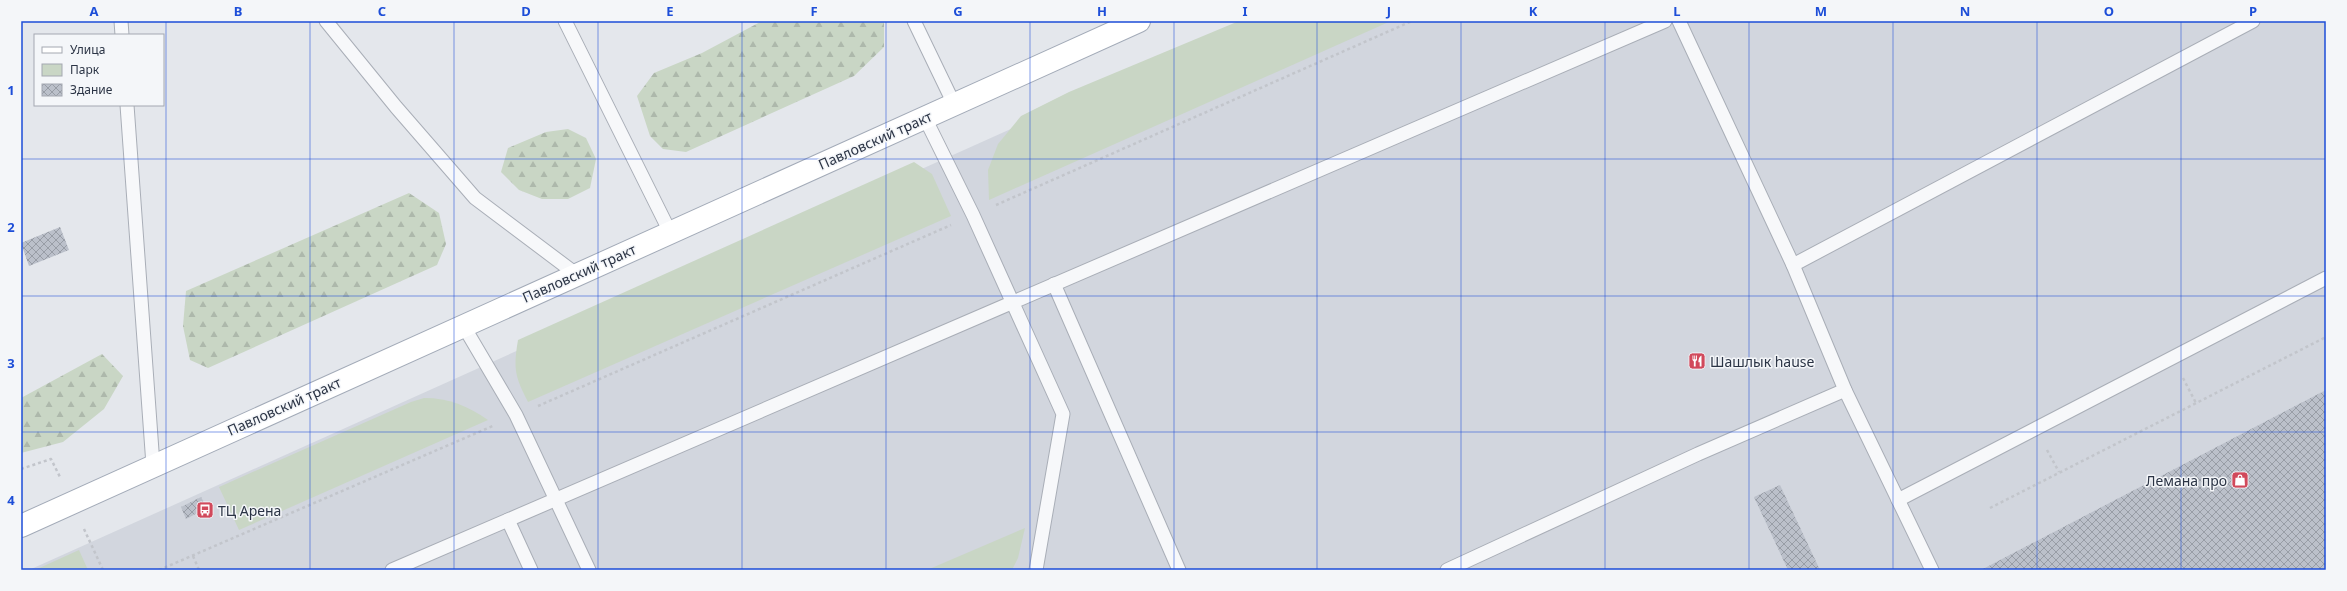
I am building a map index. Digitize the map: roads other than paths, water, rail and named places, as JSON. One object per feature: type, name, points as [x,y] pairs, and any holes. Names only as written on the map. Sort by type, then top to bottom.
[{"type":"main road","name":"Павловский тракт","points":[[21,526],[153,465],[1138,21]]},
{"type":"lane","points":[[121,21],[122,34]]},
{"type":"lane","points":[[326,21],[396,108],[475,198],[576,274]]},
{"type":"lane","points":[[565,21],[670,232]]},
{"type":"lane","points":[[914,21],[954,104]]},
{"type":"lane","points":[[392,570],[1665,21]]},
{"type":"lane","points":[[1679,21],[1793,264],[1845,390],[1932,570]]},
{"type":"lane","points":[[1793,264],[2253,21]]},
{"type":"lane","points":[[127,106],[153,465]]},
{"type":"lane","points":[[925,118],[973,215],[1063,414],[1036,570]]},
{"type":"lane","points":[[1898,500],[2326,278]]},
{"type":"lane","points":[[1054,284],[1179,570]]},
{"type":"lane","points":[[463,325],[516,415],[589,570]]},
{"type":"lane","points":[[1447,570],[1698,454],[1845,390]]},
{"type":"lane","points":[[508,520],[531,570]]},
{"type":"place","name":"Шашлык hause","points":[[1697,361]]},
{"type":"place","name":"Лемана про","points":[[2240,480]]},
{"type":"place","name":"ТЦ Арена","points":[[205,510]]}]
